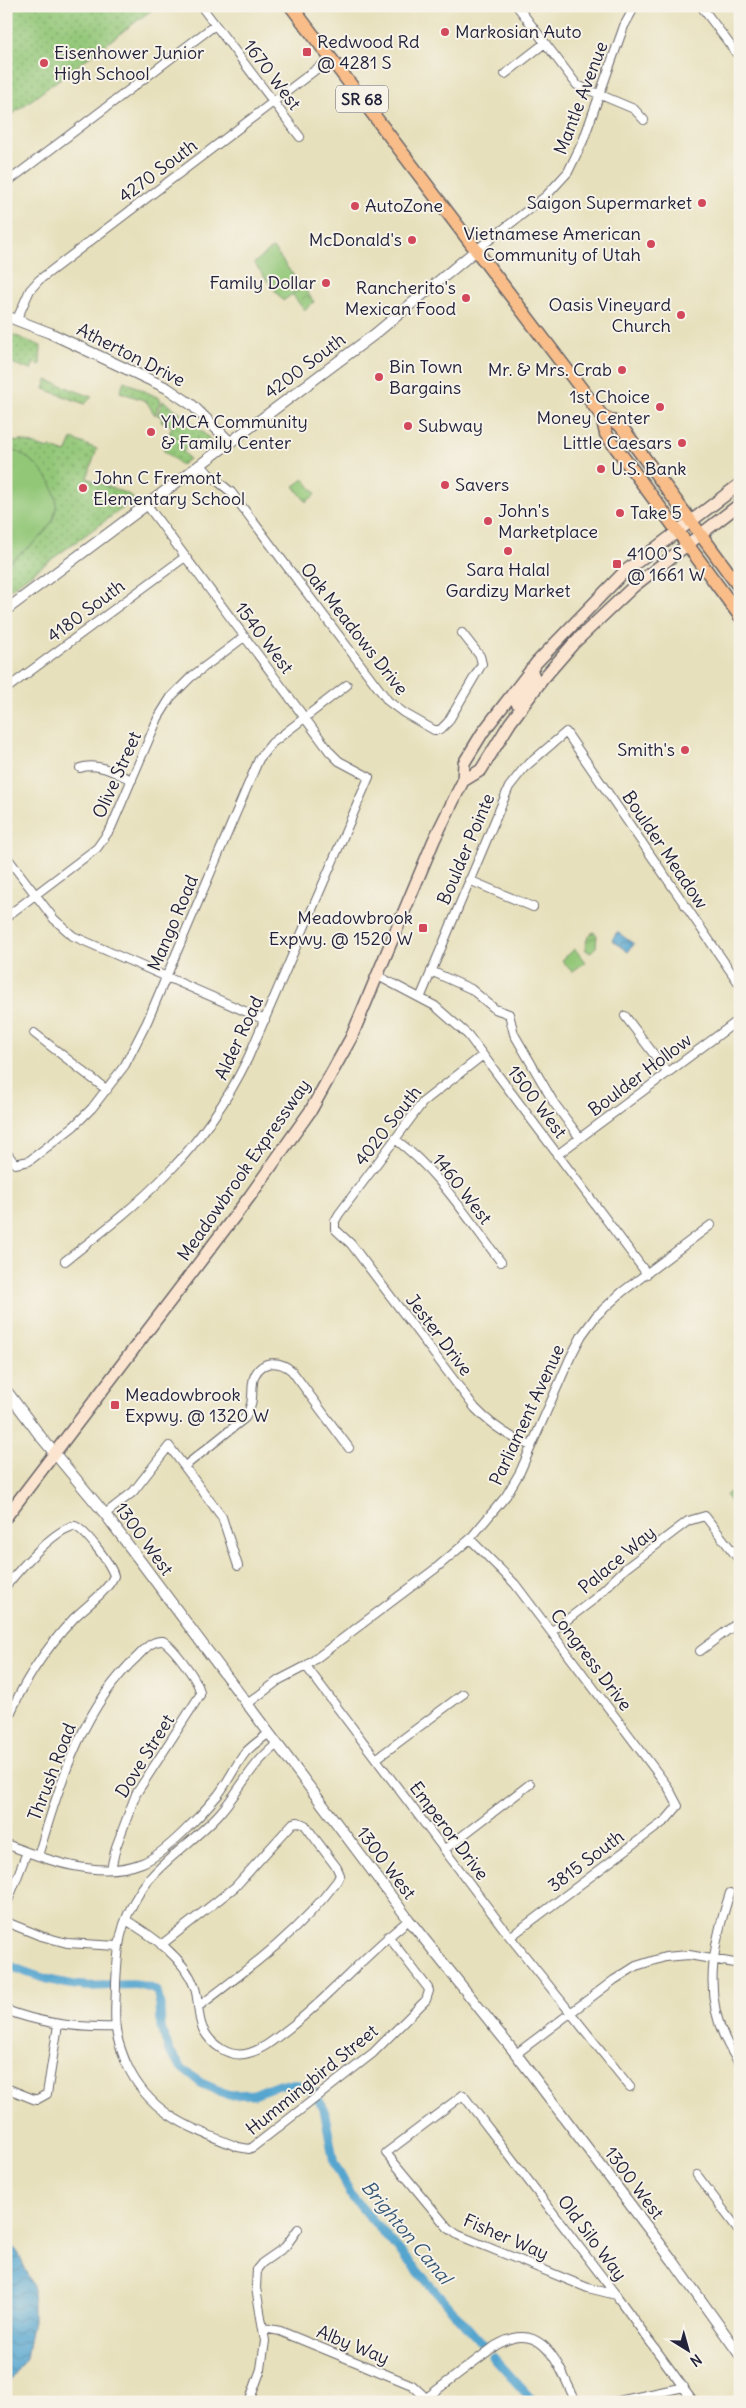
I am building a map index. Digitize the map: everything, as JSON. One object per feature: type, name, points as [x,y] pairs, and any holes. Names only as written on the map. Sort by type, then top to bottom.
[{"type":"main road","name":"SR 68","points":[[291,6],[602,416],[606,434],[740,616]]},
{"type":"main road","name":"SR 68","points":[[602,416],[620,425],[740,588]]},
{"type":"main road","name":"Meadowbrook Expressway","points":[[6,1517],[286,1148],[334,1070],[378,976],[434,840],[463,781],[464,763],[475,744],[531,669],[566,630],[624,572],[740,484]]},
{"type":"main road","name":"Meadowbrook Expressway","points":[[463,781],[481,770],[510,724],[542,680],[574,643],[634,586],[740,504]]},
{"type":"main road","points":[[510,724],[517,702],[534,677],[531,669]]},
{"type":"street","name":"1670 West","points":[[201,6],[300,137]]},
{"type":"street","points":[[517,6],[577,85],[634,109],[644,120]]},
{"type":"street","name":"Mantle Avenue","points":[[475,251],[546,196],[560,182],[575,162],[624,26],[635,6]]},
{"type":"street","points":[[701,6],[740,58]]},
{"type":"street","points":[[6,183],[215,25]]},
{"type":"street","points":[[505,74],[545,43]]},
{"type":"street","name":"4270 South","points":[[17,319],[30,290],[39,280],[331,58]]},
{"type":"street","name":"4200 South","points":[[6,610],[375,334],[475,251]]},
{"type":"street","name":"Atherton Drive","points":[[6,316],[17,319],[121,366],[173,392],[202,414],[230,442]]},
{"type":"street","name":"Oak Meadows Drive","points":[[201,465],[231,492],[391,704],[434,730],[440,730],[448,722],[482,664],[480,656],[462,633]]},
{"type":"street","name":"1540 West","points":[[146,505],[339,761],[369,778]]},
{"type":"street","name":"4180 South","points":[[6,689],[185,557]]},
{"type":"street","name":"Olive Street","points":[[6,917],[82,860],[105,839],[158,718],[171,697],[191,677],[244,637]]},
{"type":"street","name":"Mango Road","points":[[6,1152],[15,1164],[29,1161],[65,1135],[107,1090],[137,1044],[259,759],[272,743],[347,685]]},
{"type":"street","name":"Boulder Pointe","points":[[421,996],[509,787],[524,768],[566,732]]},
{"type":"street","name":"Boulder Meadow","points":[[566,732],[740,985]]},
{"type":"street","points":[[80,768],[101,767],[132,780]]},
{"type":"street","name":"Alder Road","points":[[65,1260],[137,1204],[172,1172],[202,1135],[228,1096],[245,1065],[369,778]]},
{"type":"street","points":[[6,856],[54,919],[73,936],[264,1020]]},
{"type":"street","points":[[469,880],[533,907]]},
{"type":"street","points":[[431,971],[471,989],[495,1009],[509,1014],[514,1034],[554,1103],[580,1138]]},
{"type":"street","name":"1500 West","points":[[378,976],[421,996],[450,1018],[482,1055],[647,1274]]},
{"type":"street","points":[[625,1016],[668,1073]]},
{"type":"street","name":"Boulder Hollow","points":[[557,1155],[740,1019]]},
{"type":"street","points":[[34,1032],[107,1090]]},
{"type":"street","name":"4020 South","points":[[335,1229],[335,1221],[339,1214],[432,1093],[482,1055]]},
{"type":"street","name":"1460 West","points":[[395,1139],[432,1171],[501,1262]]},
{"type":"street","name":"Parliament Avenue","points":[[246,1704],[279,1680],[306,1666],[435,1570],[470,1539],[506,1496],[582,1335],[613,1299],[712,1225]]},
{"type":"street","name":"Jester Drive","points":[[335,1229],[351,1244],[475,1408],[503,1432],[531,1446]]},
{"type":"street","points":[[184,1466],[246,1418],[251,1408],[254,1376],[266,1364],[273,1362],[281,1364],[292,1371],[350,1448]]},
{"type":"street","name":"1300 West","points":[[6,1390],[105,1514],[276,1745],[409,1920],[516,2054],[673,2261],[740,2355]]},
{"type":"street","points":[[105,1514],[133,1492],[169,1446],[222,1517],[238,1566]]},
{"type":"street","name":"Palace Way","points":[[551,1632],[593,1600],[626,1568],[688,1521],[705,1516],[740,1561]]},
{"type":"street","points":[[6,1586],[49,1542],[66,1528],[74,1526],[83,1532],[110,1567],[114,1576],[108,1586],[74,1618],[41,1659],[16,1701],[6,1724]]},
{"type":"street","name":"Congress Drive","points":[[470,1539],[511,1579],[668,1787],[678,1806]]},
{"type":"street","points":[[700,1651],[740,1620]]},
{"type":"street","name":"Dove Street","points":[[111,1869],[116,1847],[136,1794],[198,1699],[201,1690],[170,1646],[163,1641]]},
{"type":"street","name":"Thrush Road","points":[[38,1856],[67,1769],[86,1722],[114,1682],[132,1662],[149,1645],[163,1641]]},
{"type":"street","name":"Emperor Drive","points":[[306,1666],[510,1937],[630,2087]]},
{"type":"street","points":[[376,1758],[463,1694]]},
{"type":"street","points":[[6,1844],[38,1856],[75,1865],[111,1869],[144,1863],[198,1817],[224,1786],[244,1755],[268,1734]]},
{"type":"street","name":"Hummingbird Street","points":[[276,1745],[258,1760],[220,1813],[196,1838],[154,1874],[141,1890],[126,1920],[117,1946],[115,2027],[121,2051],[131,2073],[156,2106],[188,2126],[238,2148],[253,2147],[388,2039],[426,2000],[429,1991],[388,1936]]},
{"type":"street","points":[[444,1849],[530,1784]]},
{"type":"street","name":"3815 South","points":[[510,1937],[666,1820],[678,1806]]},
{"type":"street","points":[[161,1945],[235,1887],[290,1825],[298,1822],[305,1825],[338,1868],[340,1875],[338,1881],[286,1937],[198,2007]]},
{"type":"street","points":[[6,1906],[27,1852]]},
{"type":"street","points":[[730,1893],[713,1958],[712,1995],[718,2023],[740,2064]]},
{"type":"street","points":[[126,1920],[161,1945],[185,1968],[192,1980],[201,2026],[212,2043],[232,2053],[248,2053],[268,2044],[306,2015],[347,1979],[388,1936],[409,1920]]},
{"type":"street","points":[[6,1922],[67,1943],[117,1946]]},
{"type":"street","points":[[516,2054],[570,2012],[636,1966],[666,1957],[689,1954],[740,1964]]},
{"type":"street","points":[[6,2010],[23,2017],[58,2025],[115,2027]]},
{"type":"street","points":[[6,2088],[36,2100],[47,2094],[58,2025]]},
{"type":"street","name":"Old Silo Way","points":[[386,2153],[464,2095],[616,2295],[694,2402]]},
{"type":"street","name":"Fisher Way","points":[[386,2153],[448,2228],[458,2235],[588,2288],[616,2295]]},
{"type":"street","points":[[696,2175],[740,2232]]},
{"type":"street","points":[[249,2402],[262,2369],[265,2341],[256,2288],[257,2269],[262,2263],[285,2247],[298,2229]]},
{"type":"street","name":"Alby Way","points":[[264,2328],[280,2331],[412,2385],[424,2400]]},
{"type":"street","points":[[424,2400],[500,2343],[514,2337],[524,2337],[534,2339],[549,2350],[576,2402]]},
{"type":"street","points":[[614,2402],[684,2387]]},
{"type":"green space","name":"Eisenhower Junior High School","points":[[6,6],[157,6],[6,119]]},
{"type":"green space","points":[[273,248],[302,287],[283,301],[254,263]]},
{"type":"green space","points":[[303,286],[314,302],[304,310],[292,294]]},
{"type":"green space","points":[[6,332],[41,346],[40,365],[34,363],[31,370],[6,361]]},
{"type":"green space","points":[[47,380],[92,397],[85,404],[44,389]]},
{"type":"green space","points":[[124,381],[161,399],[155,415],[146,401],[120,392]]},
{"type":"green space","points":[[163,401],[184,415],[210,439],[210,443],[197,452],[191,445],[183,451],[189,459],[181,465],[163,450],[172,426],[161,421],[162,417],[157,415]]},
{"type":"green space","points":[[6,438],[17,442],[20,440],[48,449],[50,447],[66,453],[72,439],[97,449],[87,478],[130,495],[134,500],[6,592]]},
{"type":"green space","points":[[6,447],[18,452],[40,469],[54,491],[56,503],[54,516],[43,534],[6,564]]},
{"type":"green space","points":[[304,479],[316,494],[306,502],[294,486]]},
{"type":"green space","points":[[594,932],[597,935],[596,947],[590,953],[586,950],[586,942],[588,937]]},
{"type":"green space","points":[[575,949],[585,962],[572,972],[562,960]]},
{"type":"green space","points":[[735,1488],[740,1494],[740,1513],[726,1495]]},
{"type":"water","points":[[617,932],[634,944],[628,952],[612,940]]},
{"type":"water","points":[[6,2240],[17,2251],[33,2285],[33,2320],[26,2358],[6,2386]]},
{"type":"waterway","name":"Brighton Canal","points":[[6,1964],[64,1983],[84,1986],[139,1985],[157,1991],[160,2004],[161,2027],[169,2051],[182,2068],[201,2083],[229,2095],[254,2094],[279,2084],[299,2085],[314,2092],[324,2109],[334,2163],[353,2198],[484,2346]]},
{"type":"waterway","name":"Brighton Canal","points":[[493,2357],[534,2402]]},
{"type":"place","name":"Markosian Auto","points":[[445,32]]},
{"type":"place","name":"Redwood Rd @ 4281 S","points":[[307,52]]},
{"type":"place","name":"Eisenhower Junior High School","points":[[44,63]]},
{"type":"place","name":"Saigon Supermarket","points":[[702,203]]},
{"type":"place","name":"AutoZone","points":[[355,206]]},
{"type":"place","name":"McDonald's","points":[[412,240]]},
{"type":"place","name":"Vietnamese American Community of Utah","points":[[651,244]]},
{"type":"place","name":"Family Dollar","points":[[326,283]]},
{"type":"place","name":"Rancherito's Mexican Food","points":[[466,298]]},
{"type":"place","name":"Oasis Vineyard Church","points":[[681,315]]},
{"type":"place","name":"Mr. & Mrs. Crab","points":[[622,370]]},
{"type":"place","name":"Bin Town Bargains","points":[[379,377]]},
{"type":"place","name":"1st Choice Money Center","points":[[660,407]]},
{"type":"place","name":"Subway","points":[[408,426]]},
{"type":"place","name":"YMCA Community & Family Center","points":[[151,432]]},
{"type":"place","name":"Little Caesars","points":[[682,443]]},
{"type":"place","name":"U.S. Bank","points":[[601,469]]},
{"type":"place","name":"Savers","points":[[445,485]]},
{"type":"place","name":"John C Fremont Elementary School","points":[[83,488]]},
{"type":"place","name":"Take 5","points":[[620,513]]},
{"type":"place","name":"John's Marketplace","points":[[488,521]]},
{"type":"place","name":"Sara Halal Gardizy Market","points":[[508,551]]},
{"type":"place","name":"4100 S @ 1661 W","points":[[617,564]]},
{"type":"place","name":"Smith's","points":[[685,750]]},
{"type":"place","name":"Meadowbrook Expwy. @ 1520 W","points":[[423,928]]},
{"type":"place","name":"Meadowbrook Expwy. @ 1320 W","points":[[115,1405]]}]
